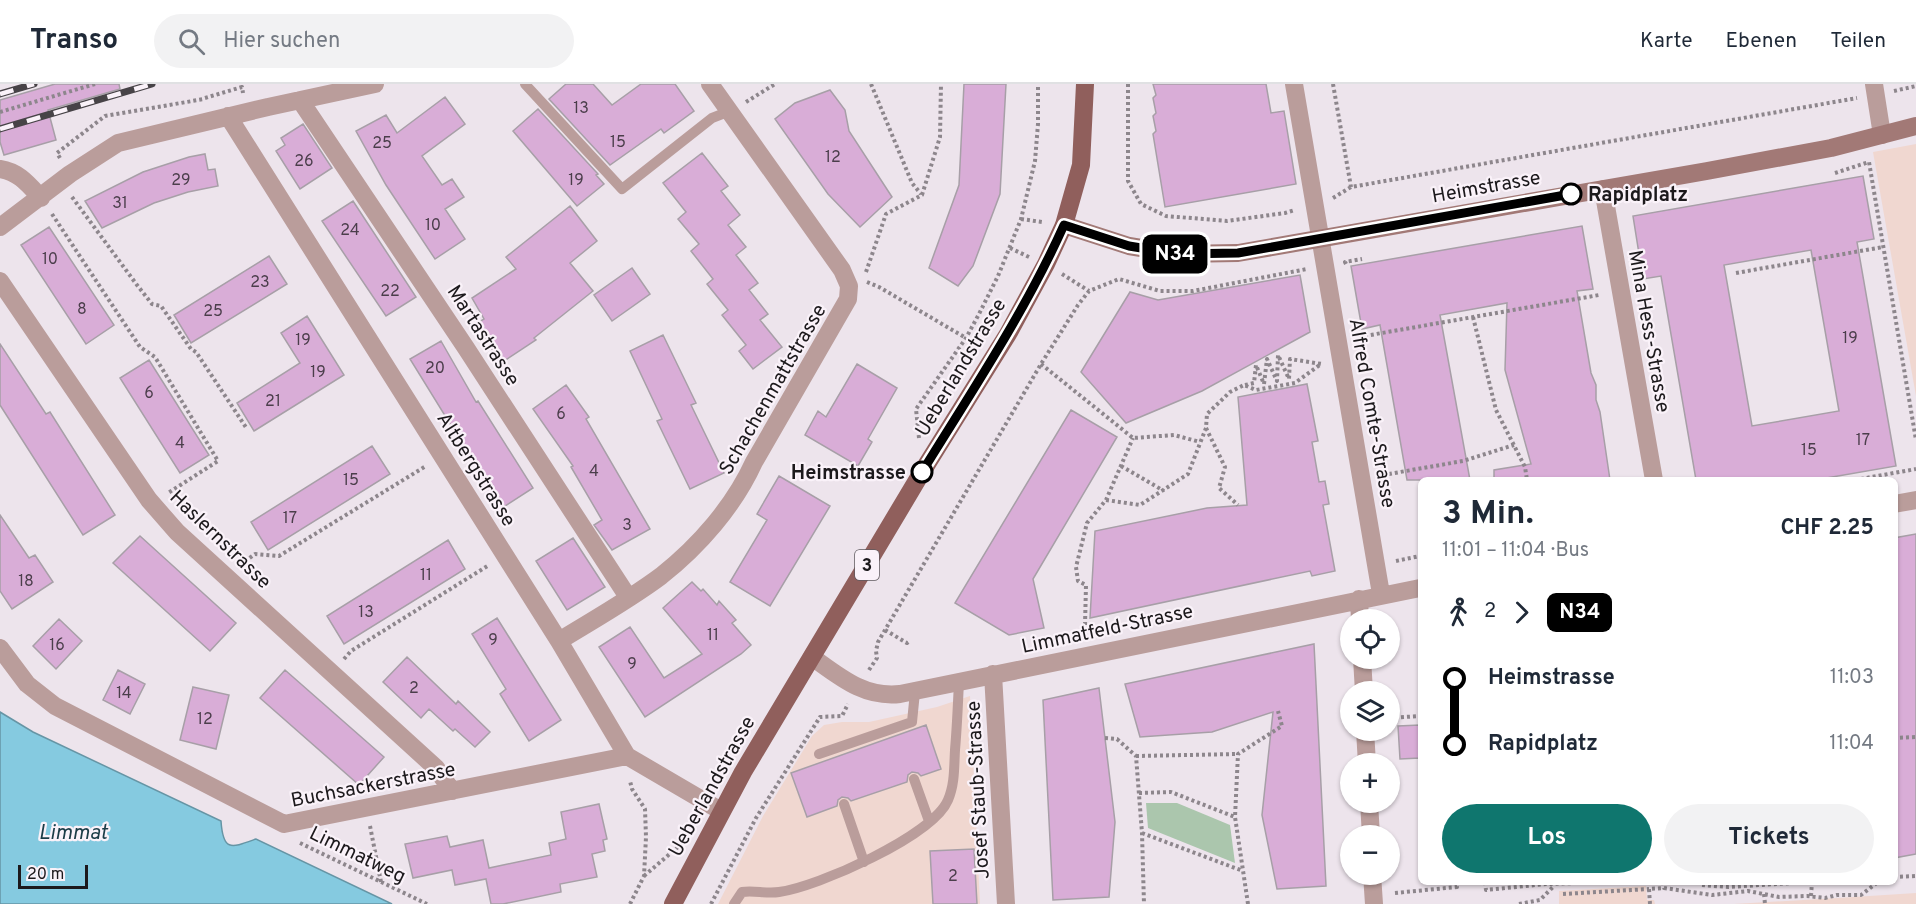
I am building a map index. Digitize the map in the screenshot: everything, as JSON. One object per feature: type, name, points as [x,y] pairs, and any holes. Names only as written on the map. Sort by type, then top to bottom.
[{"type":"main road","name":"Ueberlandstrasse","points":[[673,904],[721,811],[922,472],[1008,334],[1046,264],[1064,225],[1081,165],[1085,84]]},
{"type":"street","points":[[0,227],[118,143],[375,84]]},
{"type":"street","name":"Schachenmattstrasse","points":[[559,641],[661,576],[708,531],[745,483],[754,462],[846,305],[849,294],[849,286],[842,270],[710,84]]},
{"type":"street","name":"Alfred Comte-Strasse","points":[[1294,84],[1381,594]]},
{"type":"street","points":[[1875,89],[1882,135]]},
{"type":"street","name":"Martastrasse","points":[[300,100],[466,348],[628,597]]},
{"type":"street","name":"Altbergstrasse","points":[[228,116],[559,641],[627,756],[721,811]]},
{"type":"street","name":"Heimstrasse","points":[[1064,225],[1129,246],[1178,254],[1238,253],[1820,150],[1916,126]]},
{"type":"street","points":[[0,169],[9,170],[21,177],[41,198]]},
{"type":"street","name":"Mina Hess-Strasse","points":[[1603,189],[1653,477]]},
{"type":"street","name":"Haslernstrasse","points":[[0,281],[152,503],[177,532],[436,768],[452,791]]},
{"type":"street","points":[[1898,503],[1916,500]]},
{"type":"street","name":"Limmatfeld-Strasse","points":[[812,657],[857,688],[884,694],[915,692],[1381,594],[1418,588]]},
{"type":"street","points":[[1359,599],[1359,609]]},
{"type":"street","name":"Buchsackerstrasse","points":[[0,648],[27,684],[55,706],[284,824],[627,756]]},
{"type":"street","name":"Josef Staub-Strasse","points":[[993,674],[1006,904]]},
{"type":"street","points":[[1373,885],[1374,904]]},
{"type":"lane","points":[[525,84],[622,189],[712,118],[730,111]]},
{"type":"lane","points":[[734,904],[740,893],[744,891],[771,893],[786,890],[822,880],[864,862],[889,849],[943,809],[952,789],[959,681]]},
{"type":"lane","points":[[819,754],[912,722],[915,692]]},
{"type":"lane","points":[[914,779],[929,821]]},
{"type":"lane","points":[[844,804],[864,862]]},
{"type":"path","points":[[0,112],[95,84]]},
{"type":"path","points":[[730,111],[775,84]]},
{"type":"path","points":[[871,84],[912,183],[922,195]]},
{"type":"path","points":[[941,84],[940,138],[922,195],[886,214],[862,280],[879,287],[966,338]]},
{"type":"path","points":[[916,409],[966,338],[999,276],[1016,233],[1027,199],[1035,161],[1038,84]]},
{"type":"path","points":[[1128,84],[1128,181],[1141,204],[1166,216],[1227,221],[1285,213],[1324,204],[1351,187],[1875,89],[1916,86]]},
{"type":"path","points":[[1333,84],[1351,187]]},
{"type":"path","points":[[65,147],[105,116],[205,99],[208,121]]},
{"type":"path","points":[[1835,173],[1869,162],[1916,440]]},
{"type":"path","points":[[1864,182],[1872,181]]},
{"type":"path","points":[[61,182],[102,240],[152,304],[161,306],[191,349],[196,352],[247,429]]},
{"type":"path","points":[[41,198],[140,347],[155,357],[218,461],[152,503]]},
{"type":"path","points":[[1736,273],[1883,247]]},
{"type":"path","points":[[1347,274],[1346,262],[1362,259]]},
{"type":"path","points":[[711,904],[756,818],[820,717],[842,716],[877,658],[876,646],[885,630],[1041,364],[1089,291],[1119,279],[1160,291],[1193,291],[1305,269]]},
{"type":"path","points":[[1359,337],[1599,295]]},
{"type":"path","points":[[1473,317],[1496,410],[1525,467],[1527,477]]},
{"type":"path","points":[[1106,500],[1140,505],[1188,474],[1206,428],[1207,414],[1230,392],[1244,385],[1254,382],[1256,365],[1264,384],[1266,359],[1277,381],[1278,355],[1289,379],[1290,359],[1322,364],[1295,383],[1256,390],[1244,385]]},
{"type":"path","points":[[1041,364],[1133,438],[1174,435],[1200,442]]},
{"type":"path","points":[[1206,428],[1226,467],[1219,488],[1238,505]]},
{"type":"path","points":[[1085,625],[1086,585],[1078,581],[1076,567],[1087,523],[1106,500],[1133,438]]},
{"type":"path","points":[[1383,475],[1463,461],[1514,445]]},
{"type":"path","points":[[225,577],[255,554],[279,556],[442,456]]},
{"type":"path","points":[[1121,466],[1164,491]]},
{"type":"path","points":[[1871,477],[1916,469]]},
{"type":"path","points":[[330,672],[351,651],[505,556]]},
{"type":"path","points":[[1398,560],[1418,556]]},
{"type":"path","points":[[885,630],[907,644],[908,642]]},
{"type":"path","points":[[1105,738],[1117,739],[1136,756],[1238,754],[1281,726],[1278,711]]},
{"type":"path","points":[[1400,717],[1418,716]]},
{"type":"path","points":[[1898,738],[1916,737]]},
{"type":"path","points":[[1238,754],[1235,818],[1248,904]]},
{"type":"path","points":[[1136,756],[1142,833],[1144,904]]},
{"type":"path","points":[[630,904],[644,876],[646,837],[645,808],[632,789]]},
{"type":"path","points":[[1139,793],[1171,792],[1235,818]]},
{"type":"path","points":[[366,808],[381,882]]},
{"type":"path","name":"Limmatweg","points":[[284,824],[296,841],[427,904]]},
{"type":"path","points":[[1142,833],[1243,871]]},
{"type":"path","points":[[1898,877],[1916,876]]},
{"type":"path","points":[[1395,893],[1457,887],[1457,885]]},
{"type":"path","points":[[1485,885],[1486,890],[1536,885]]},
{"type":"path","points":[[1519,904],[1540,900],[1555,885]]},
{"type":"path","points":[[1702,885],[1728,887],[1754,885],[1755,892]]},
{"type":"path","points":[[1811,885],[1811,896]]},
{"type":"path","points":[[1563,894],[1664,888],[1718,895],[1744,891],[1784,898],[1811,896],[1825,898],[1837,895],[1861,895],[1875,885]]},
{"type":"path","points":[[1649,889],[1650,904]]},
{"type":"path","points":[[1764,894],[1765,904]]},
{"type":"shaded area","points":[[1916,144],[1916,396],[1873,152]]},
{"type":"shaded area","points":[[970,696],[980,904],[718,904],[763,816],[812,736],[824,725],[869,722],[937,707]]},
{"type":"shaded area","points":[[1646,886],[1647,900],[1654,900],[1655,904],[1559,904],[1559,891]]},
{"type":"shaded area","points":[[1916,893],[1916,904],[1734,904],[1838,898]]},
{"type":"green space","points":[[1146,803],[1177,803],[1230,825],[1235,863],[1148,828]]},
{"type":"water","name":"Limmat","points":[[0,712],[33,732],[221,821],[224,838],[230,845],[256,839],[392,904],[0,904]]},
{"type":"building","points":[[55,84],[119,84],[120,89],[48,110],[56,140],[4,155],[0,142],[0,100]]},
{"type":"building","points":[[566,84],[593,84],[612,105],[641,84],[675,84],[694,111],[664,133],[661,129],[610,165],[549,99]]},
{"type":"building","points":[[964,84],[1006,84],[1000,194],[973,266],[958,286],[929,268],[959,185]]},
{"type":"building","points":[[1153,84],[1266,84],[1271,113],[1284,111],[1296,184],[1165,207],[1153,134],[1156,131],[1153,116],[1156,113],[1153,98],[1156,95]]},
{"type":"building","points":[[830,90],[845,110],[849,131],[892,197],[860,227],[828,194],[775,119],[795,103]]},
{"type":"building","points":[[445,97],[465,124],[422,156],[442,185],[452,179],[464,197],[445,209],[465,239],[435,259],[386,185],[356,131],[386,115],[397,133]]},
{"type":"building","points":[[538,109],[598,174],[596,175],[604,184],[577,206],[513,131]]},
{"type":"building","points":[[303,124],[332,168],[300,189],[276,151],[285,145],[281,138]]},
{"type":"building","points":[[702,153],[728,186],[721,191],[740,215],[728,225],[746,247],[736,255],[758,283],[749,290],[768,314],[760,320],[782,347],[753,369],[739,351],[746,345],[722,315],[728,310],[707,284],[713,279],[691,251],[699,244],[678,219],[686,212],[663,183]]},
{"type":"building","points":[[205,154],[208,170],[215,169],[218,186],[188,192],[154,203],[102,228],[85,201],[143,172]]},
{"type":"building","points":[[1863,176],[1874,239],[1857,242],[1896,466],[1832,477],[1695,477],[1661,276],[1643,279],[1633,216]],"holes":[[[1811,250],[1839,411],[1752,426],[1724,265]]]},
{"type":"building","points":[[353,201],[416,297],[386,316],[322,221]]},
{"type":"building","points":[[570,206],[597,241],[570,263],[593,291],[534,338],[536,340],[501,363],[476,324],[484,319],[472,298],[516,269],[506,257]]},
{"type":"building","points":[[1582,226],[1593,289],[1577,291],[1591,373],[1596,385],[1596,400],[1600,412],[1610,477],[1494,477],[1494,470],[1531,464],[1505,370],[1507,303],[1440,315],[1469,477],[1418,477],[1418,480],[1407,480],[1380,325],[1362,329],[1351,266]]},
{"type":"building","points":[[49,227],[114,325],[86,344],[21,245]]},
{"type":"building","points":[[269,256],[287,284],[191,343],[174,315]]},
{"type":"building","points":[[632,268],[650,294],[612,321],[594,295]]},
{"type":"building","points":[[1300,275],[1310,332],[1202,391],[1126,423],[1081,372],[1130,292],[1158,300]]},
{"type":"building","points":[[307,316],[344,375],[254,431],[237,403],[300,363],[281,333]]},
{"type":"building","points":[[663,335],[696,403],[691,405],[724,473],[690,489],[657,421],[662,419],[630,351]]},
{"type":"building","points":[[441,341],[476,402],[478,401],[533,488],[502,508],[410,359]]},
{"type":"building","points":[[0,344],[46,414],[50,412],[115,515],[83,535],[0,405]]},
{"type":"building","points":[[149,360],[209,455],[180,473],[120,378]]},
{"type":"building","points":[[857,364],[897,388],[868,439],[872,442],[858,466],[805,435],[818,411],[826,417]]},
{"type":"building","points":[[1307,384],[1318,441],[1312,442],[1319,482],[1325,481],[1329,504],[1323,505],[1335,571],[1312,576],[1310,571],[1090,618],[1095,531],[1207,508],[1247,505],[1238,397]]},
{"type":"building","points":[[566,385],[589,417],[586,419],[650,529],[612,550],[594,525],[602,520],[571,467],[573,466],[533,409]]},
{"type":"building","points":[[1071,410],[1117,437],[1033,579],[1044,628],[1009,635],[955,603]]},
{"type":"building","points":[[372,446],[390,474],[268,550],[251,522]]},
{"type":"building","points":[[779,476],[830,506],[770,606],[730,582],[767,520],[757,514]]},
{"type":"building","points":[[0,515],[29,558],[35,555],[53,582],[12,609],[0,591]]},
{"type":"building","points":[[1916,534],[1916,854],[1898,857],[1898,537]]},
{"type":"building","points":[[140,536],[236,623],[210,651],[113,563]]},
{"type":"building","points":[[573,538],[605,587],[567,610],[536,561]]},
{"type":"building","points":[[448,540],[465,569],[344,644],[327,616]]},
{"type":"building","points":[[692,582],[701,591],[703,589],[717,605],[719,601],[736,620],[732,623],[751,645],[741,654],[645,717],[599,647],[630,627],[664,678],[702,654],[663,608]]},
{"type":"building","points":[[497,618],[561,720],[529,741],[500,694],[506,689],[472,634]]},
{"type":"building","points":[[59,619],[82,641],[56,669],[33,646]]},
{"type":"building","points":[[1314,644],[1326,886],[1277,889],[1262,815],[1273,712],[1212,732],[1140,737],[1125,684]]},
{"type":"building","points":[[407,657],[456,704],[458,701],[490,732],[475,747],[429,709],[421,718],[383,682]]},
{"type":"building","points":[[118,670],[145,684],[130,714],[103,700]]},
{"type":"building","points":[[285,670],[384,757],[359,785],[260,698]]},
{"type":"building","points":[[193,687],[229,695],[216,749],[180,740]]},
{"type":"building","points":[[1099,688],[1115,822],[1109,897],[1053,900],[1043,700]]},
{"type":"building","points":[[926,725],[941,769],[921,776],[912,772],[908,775],[907,782],[851,801],[842,797],[838,800],[837,806],[807,817],[791,773]]},
{"type":"building","points":[[1418,725],[1418,758],[1400,759],[1400,726]]},
{"type":"building","points":[[599,804],[607,839],[603,840],[605,851],[592,854],[597,877],[560,884],[561,892],[503,904],[491,904],[486,879],[455,885],[452,870],[413,878],[405,844],[447,836],[450,847],[483,840],[489,868],[551,855],[549,843],[566,839],[561,812]]},
{"type":"building","points":[[974,849],[977,904],[933,904],[930,851]]},
{"type":"railway","points":[[0,94],[34,84]]},
{"type":"railway","points":[[0,129],[152,84]]},
{"type":"bus line","name":"N34","points":[[922,472],[1008,334],[1046,264],[1064,225],[1129,246],[1178,254],[1238,253],[1571,194]]},
{"type":"place","name":"Rapidplatz","points":[[1571,194]]},
{"type":"place","name":"Heimstrasse","points":[[922,472]]}]
